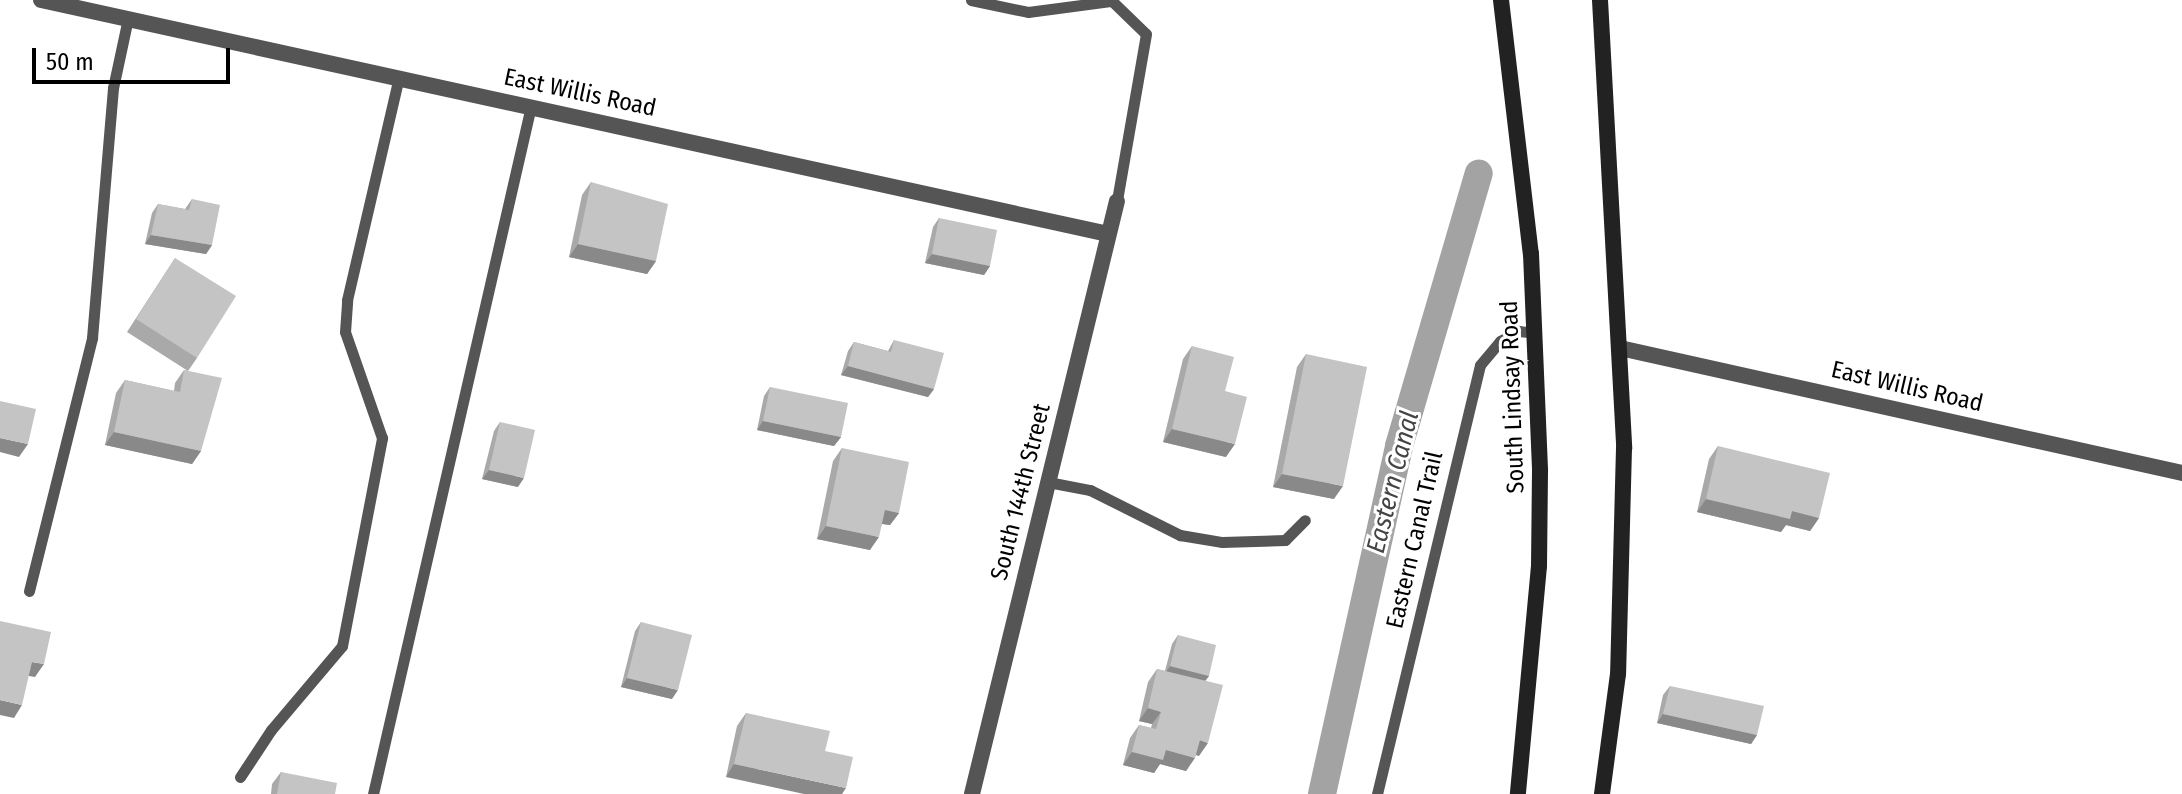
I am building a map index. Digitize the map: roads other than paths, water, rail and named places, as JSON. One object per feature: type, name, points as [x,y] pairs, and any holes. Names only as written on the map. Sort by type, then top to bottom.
[{"type":"main road","name":"South Lindsay Road","points":[[1501,0],[1536,333],[1539,566],[1518,794]]},
{"type":"main road","points":[[1600,0],[1620,348],[1624,545],[1618,674],[1602,794]]},
{"type":"street","name":"East Willis Road","points":[[41,0],[1108,234]]},
{"type":"street","name":"South 144th Street","points":[[972,794],[1117,201]]},
{"type":"street","name":"East Willis Road","points":[[1620,348],[2182,473]]},
{"type":"lane","points":[[971,0],[1028,12],[1112,1],[1146,34],[1117,201]]},
{"type":"lane","points":[[29,591],[92,338],[113,88],[128,18]]},
{"type":"lane","points":[[240,777],[271,730],[342,646],[382,438],[345,332],[347,300],[399,77]]},
{"type":"lane","points":[[373,794],[531,106]]},
{"type":"lane","name":"Eastern Canal Trail","points":[[1377,794],[1480,365],[1500,341],[1518,331],[1536,333]]},
{"type":"lane","points":[[1048,482],[1090,490],[1180,535],[1222,542],[1285,540],[1305,520]]},
{"type":"waterway","name":"Eastern Canal","points":[[1322,794],[1399,446],[1479,173]]}]
